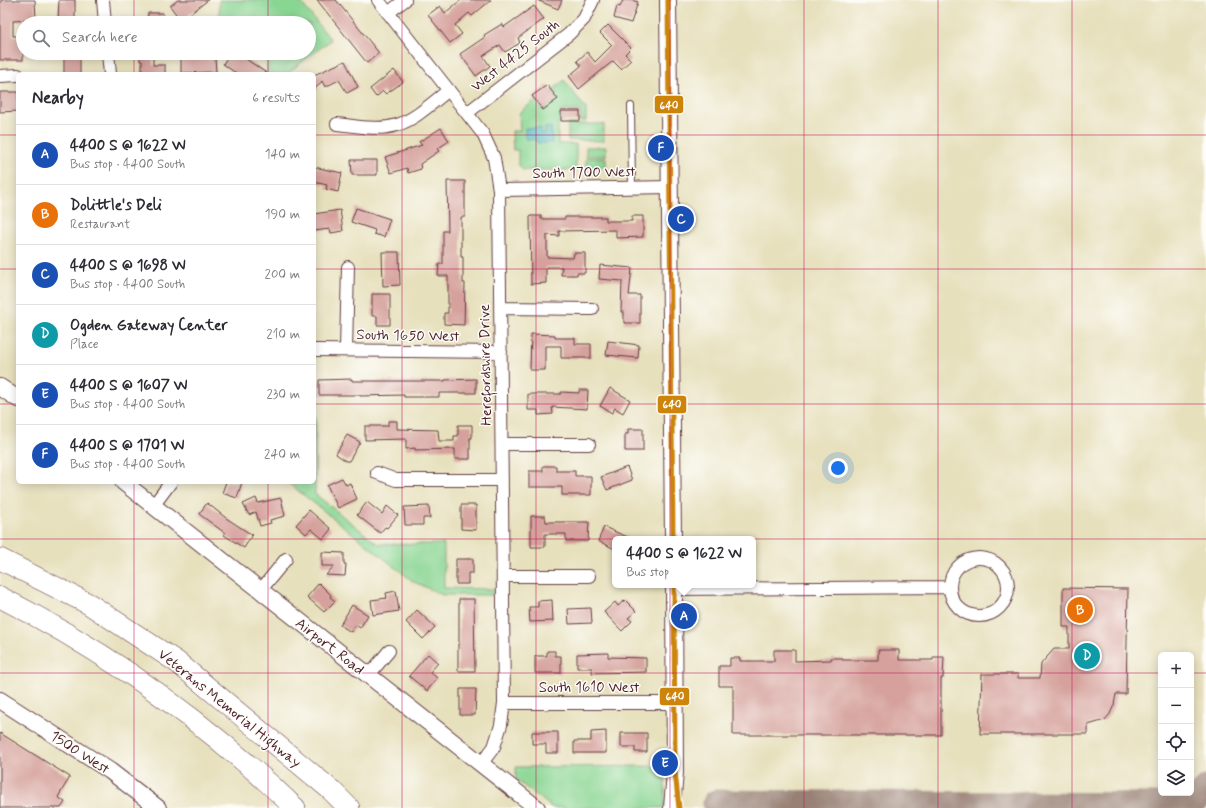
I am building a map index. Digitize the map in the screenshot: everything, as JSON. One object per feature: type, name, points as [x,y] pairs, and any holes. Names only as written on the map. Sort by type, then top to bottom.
[{"type":"highway","name":"Veterans Memorial Highway","points":[[0,559],[88,604],[177,662],[331,790],[349,808]]},
{"type":"highway","points":[[0,597],[86,646],[154,691],[233,752],[295,808]]},
{"type":"street","points":[[103,0],[104,16]]},
{"type":"street","name":"Herefordshire Drive","points":[[378,0],[483,134],[494,158],[500,190],[504,703],[501,725],[494,747],[481,764]]},
{"type":"street","points":[[388,13],[405,0]]},
{"type":"street","name":"West 4425 South","points":[[467,113],[569,34],[584,20],[594,0]]},
{"type":"street","points":[[668,0],[673,536]]},
{"type":"street","points":[[109,60],[110,72]]},
{"type":"street","points":[[0,76],[16,75]]},
{"type":"street","points":[[337,124],[380,128],[397,125],[413,118],[449,90]]},
{"type":"street","name":"South 1700 West","points":[[500,190],[670,187]]},
{"type":"street","points":[[346,350],[348,267]]},
{"type":"street","points":[[500,308],[592,309]]},
{"type":"street","name":"South 1650 West","points":[[316,350],[501,352]]},
{"type":"street","points":[[0,387],[16,398]]},
{"type":"street","points":[[502,444],[589,444]]},
{"type":"street","points":[[377,473],[396,480],[502,480]]},
{"type":"street","name":"Airport Road","points":[[126,484],[537,808]]},
{"type":"street","points":[[153,506],[170,484]]},
{"type":"street","points":[[983,557],[992,560],[1000,566],[1005,572],[1008,582],[1007,596],[1001,607],[993,613],[982,616],[972,616],[960,609],[953,601],[949,587],[951,576],[956,567],[972,558],[983,557]]},
{"type":"street","points":[[260,591],[286,559]]},
{"type":"street","points":[[503,576],[589,576]]},
{"type":"street","points":[[756,587],[949,587]]},
{"type":"street","points":[[674,588],[675,772],[679,808]]},
{"type":"street","points":[[368,676],[389,651]]},
{"type":"street","name":"1500 West","points":[[0,700],[110,771],[158,808]]},
{"type":"street","name":"South 1610 West","points":[[504,703],[674,703]]},
{"type":"street","points":[[672,808],[675,772]]},
{"type":"lane","points":[[631,106],[632,187]]},
{"type":"green space","points":[[219,0],[299,0],[312,16],[220,16]]},
{"type":"green space","points":[[316,21],[331,40],[316,51]]},
{"type":"green space","points":[[267,60],[305,60],[289,72],[267,72]]},
{"type":"green space","points":[[564,80],[586,109],[586,121],[580,121],[580,111],[561,111],[561,121],[558,122],[558,144],[576,144],[576,170],[523,170],[518,164],[518,150],[513,150],[512,131],[520,131],[519,113],[535,100],[543,110],[557,99],[552,91]]},
{"type":"green space","points":[[568,124],[604,124],[604,141],[568,140]]},
{"type":"green space","points":[[586,147],[606,147],[606,156],[586,156]]},
{"type":"green space","points":[[586,158],[606,158],[606,167],[586,167]]},
{"type":"green space","points":[[290,484],[315,484],[315,494],[378,544],[444,544],[444,588],[493,589],[493,595],[443,595],[414,582]]},
{"type":"green space","points":[[665,766],[665,808],[553,808],[516,780],[516,767]]},
{"type":"water","points":[[551,127],[552,143],[537,143],[537,140],[525,139],[525,128],[541,128],[541,134],[545,134],[545,128]]},
{"type":"building","points":[[1,0],[35,0],[36,16],[16,16],[16,21],[13,21],[13,36],[16,36],[16,60],[0,60]]},
{"type":"building","points":[[59,0],[75,0],[75,16],[58,16]]},
{"type":"building","points":[[178,0],[208,0],[187,16],[177,16],[170,6]]},
{"type":"building","points":[[317,0],[336,0],[379,53],[367,63]]},
{"type":"building","points":[[461,0],[491,0],[472,16],[469,13],[455,25],[462,34],[450,43],[428,15],[440,6],[445,13]]},
{"type":"building","points":[[537,0],[562,0],[558,9]]},
{"type":"building","points":[[623,0],[638,2],[631,23],[614,18],[617,6],[620,7]]},
{"type":"building","points":[[534,6],[544,19],[518,38],[520,43],[505,52],[500,45],[483,56],[490,66],[476,76],[460,54],[485,37],[484,35],[502,24],[504,27]]},
{"type":"building","points":[[148,13],[163,13],[163,16],[148,16]]},
{"type":"building","points":[[608,25],[631,48],[625,54],[631,60],[621,69],[613,61],[579,89],[569,76],[581,66],[577,61],[587,52],[595,62],[612,45],[600,33]]},
{"type":"building","points":[[64,60],[80,60],[80,72],[64,72]]},
{"type":"building","points":[[153,60],[153,65],[165,65],[165,72],[142,72],[142,61],[140,61]]},
{"type":"building","points":[[181,60],[215,60],[216,72],[181,72]]},
{"type":"building","points":[[226,60],[247,60],[265,72],[234,72],[223,64]]},
{"type":"building","points":[[345,61],[358,87],[347,93],[339,80],[325,87],[322,81],[316,88],[316,74]]},
{"type":"building","points":[[394,70],[403,82],[386,94],[383,91],[376,97],[370,89]]},
{"type":"building","points":[[547,85],[558,99],[543,110],[532,96]]},
{"type":"building","points":[[0,92],[16,92],[16,111],[0,112]]},
{"type":"building","points":[[561,111],[580,111],[580,121],[561,121]]},
{"type":"building","points":[[441,128],[449,141],[437,149],[439,151],[420,164],[421,169],[408,173],[407,168],[391,173],[385,157],[422,145],[419,142]]},
{"type":"building","points":[[351,160],[377,160],[377,175],[352,175]]},
{"type":"building","points":[[316,167],[342,173],[338,192],[326,189],[327,185],[316,182]]},
{"type":"building","points":[[447,181],[465,181],[465,217],[461,217],[461,257],[463,257],[463,283],[465,283],[464,325],[444,324],[444,313],[448,313],[448,276],[438,276],[439,264],[443,264],[443,231],[448,231]]},
{"type":"building","points":[[356,208],[390,219],[384,237],[374,234],[375,230],[351,222]]},
{"type":"building","points":[[340,210],[343,231],[331,233],[330,229],[316,231],[316,214]]},
{"type":"building","points":[[530,216],[541,216],[541,219],[565,219],[565,217],[606,217],[606,221],[632,221],[632,216],[643,216],[643,237],[616,238],[616,230],[559,231],[559,236],[547,235],[547,257],[573,258],[574,253],[585,253],[585,273],[577,273],[577,275],[561,275],[562,267],[546,267],[546,283],[531,284]]},
{"type":"building","points":[[382,252],[399,252],[400,285],[383,286]]},
{"type":"building","points":[[600,265],[632,268],[629,295],[640,295],[640,323],[624,323],[624,312],[621,312],[622,281],[599,279]]},
{"type":"building","points":[[372,294],[390,294],[390,325],[377,325],[377,316],[372,316]]},
{"type":"building","points":[[531,334],[555,335],[555,338],[575,338],[575,344],[591,344],[591,358],[561,358],[561,346],[545,346],[545,370],[530,370]]},
{"type":"building","points":[[608,341],[639,345],[638,358],[606,355]]},
{"type":"building","points":[[352,379],[352,381],[445,381],[476,379],[476,393],[439,393],[439,397],[404,397],[404,395],[319,395],[319,380]]},
{"type":"building","points":[[610,388],[630,400],[623,413],[615,408],[612,413],[600,406]]},
{"type":"building","points":[[579,390],[588,390],[587,409],[552,407],[553,414],[538,415],[538,410],[528,410],[528,394],[561,394],[561,392],[579,393]]},
{"type":"building","points":[[388,421],[397,421],[397,429],[438,430],[439,441],[454,441],[454,436],[458,436],[458,425],[472,425],[472,438],[470,438],[470,459],[455,459],[455,449],[406,449],[406,439],[365,440],[365,426],[388,426]]},
{"type":"building","points":[[628,429],[643,429],[643,451],[625,451],[625,434],[628,434]]},
{"type":"building","points":[[347,435],[360,442],[349,461],[346,461],[336,454]]},
{"type":"building","points":[[543,466],[556,466],[556,471],[575,471],[575,476],[591,476],[591,495],[562,495],[562,487],[529,487],[529,471],[543,471]]},
{"type":"building","points":[[627,467],[632,480],[607,490],[601,477]]},
{"type":"building","points":[[342,478],[346,485],[350,483],[357,499],[338,508],[327,485]]},
{"type":"building","points":[[225,484],[241,484],[237,498],[222,493]]},
{"type":"building","points":[[256,498],[258,503],[281,498],[285,516],[270,520],[271,523],[260,526],[256,512],[249,515],[243,504]]},
{"type":"building","points":[[367,502],[382,514],[387,506],[398,515],[387,528],[385,527],[380,533],[357,515]]},
{"type":"building","points":[[207,503],[226,518],[252,535],[244,548],[224,535],[225,533],[199,514]]},
{"type":"building","points":[[461,505],[476,505],[476,530],[461,529]]},
{"type":"building","points":[[429,506],[430,518],[423,518],[423,525],[405,525],[404,507]]},
{"type":"building","points":[[309,510],[331,529],[323,539],[311,529],[306,534],[296,525]]},
{"type":"building","points":[[531,516],[545,516],[546,522],[589,522],[588,541],[566,541],[566,534],[545,534],[545,547],[531,547]]},
{"type":"building","points":[[604,527],[625,536],[612,536],[612,548],[598,541]]},
{"type":"building","points":[[322,552],[344,553],[344,564],[346,564],[345,576],[326,575],[334,566],[322,566]]},
{"type":"building","points":[[456,559],[473,559],[473,573],[468,573],[468,584],[456,584]]},
{"type":"building","points":[[319,583],[335,601],[324,612],[307,597]]},
{"type":"building","points":[[1063,588],[1128,589],[1126,694],[1116,694],[1114,705],[1110,714],[1105,720],[1088,725],[1088,734],[980,734],[982,674],[1018,674],[1018,678],[1040,678],[1041,664],[1054,649],[1069,649],[1069,627],[1063,627]]},
{"type":"building","points":[[396,591],[399,611],[373,615],[371,600],[387,598],[386,593]]},
{"type":"building","points":[[459,599],[474,599],[475,671],[458,671]]},
{"type":"building","points":[[552,600],[553,621],[530,622],[529,607],[538,607],[538,601]]},
{"type":"building","points":[[625,600],[636,611],[628,618],[632,621],[622,631],[604,612],[615,602],[618,606]]},
{"type":"building","points":[[352,605],[368,615],[360,628],[356,625],[351,632],[340,625]]},
{"type":"building","points":[[591,608],[592,623],[569,624],[568,609]]},
{"type":"building","points":[[417,610],[435,627],[423,639],[406,622]]},
{"type":"building","points":[[774,650],[795,650],[795,661],[831,660],[831,658],[842,658],[842,660],[878,660],[878,650],[899,650],[899,660],[933,660],[933,657],[944,657],[943,678],[941,678],[941,735],[733,735],[733,686],[719,686],[719,666],[730,666],[730,658],[740,658],[740,661],[774,661]]},
{"type":"building","points":[[547,651],[555,651],[555,656],[561,656],[561,673],[535,673],[535,656],[547,656]]},
{"type":"building","points":[[608,653],[608,657],[646,658],[646,672],[592,673],[592,668],[577,668],[577,654]]},
{"type":"building","points":[[428,654],[438,663],[430,672],[437,678],[427,691],[409,676]]},
{"type":"building","points":[[460,689],[476,689],[475,715],[460,715]]},
{"type":"building","points":[[606,731],[606,753],[574,753],[574,741],[591,741],[591,732]]},
{"type":"building","points":[[532,732],[558,732],[558,753],[546,753],[546,744],[532,744]]},
{"type":"building","points":[[0,733],[70,777],[58,797],[65,802],[61,808],[0,808]]},
{"type":"building","points":[[621,733],[647,733],[647,752],[635,752],[635,747],[621,747]]},
{"type":"taxiway","points":[[716,803],[1177,806],[1194,801],[1206,789]]},
{"type":"transit line","name":"640","points":[[668,0],[673,536]]},
{"type":"transit line","name":"640","points":[[674,588],[675,772],[679,808]]},
{"type":"place","name":"4400 S @ 1701 W","points":[[661,148]]},
{"type":"place","name":"4400 S @ 1698 W","points":[[681,219]]},
{"type":"place","name":"Dolittle's Deli","points":[[1080,610]]},
{"type":"place","name":"4400 S @ 1622 W","points":[[684,616]]},
{"type":"place","name":"Ogden Gateway Center","points":[[1087,656]]},
{"type":"place","name":"4400 S @ 1607 W","points":[[665,763]]}]
